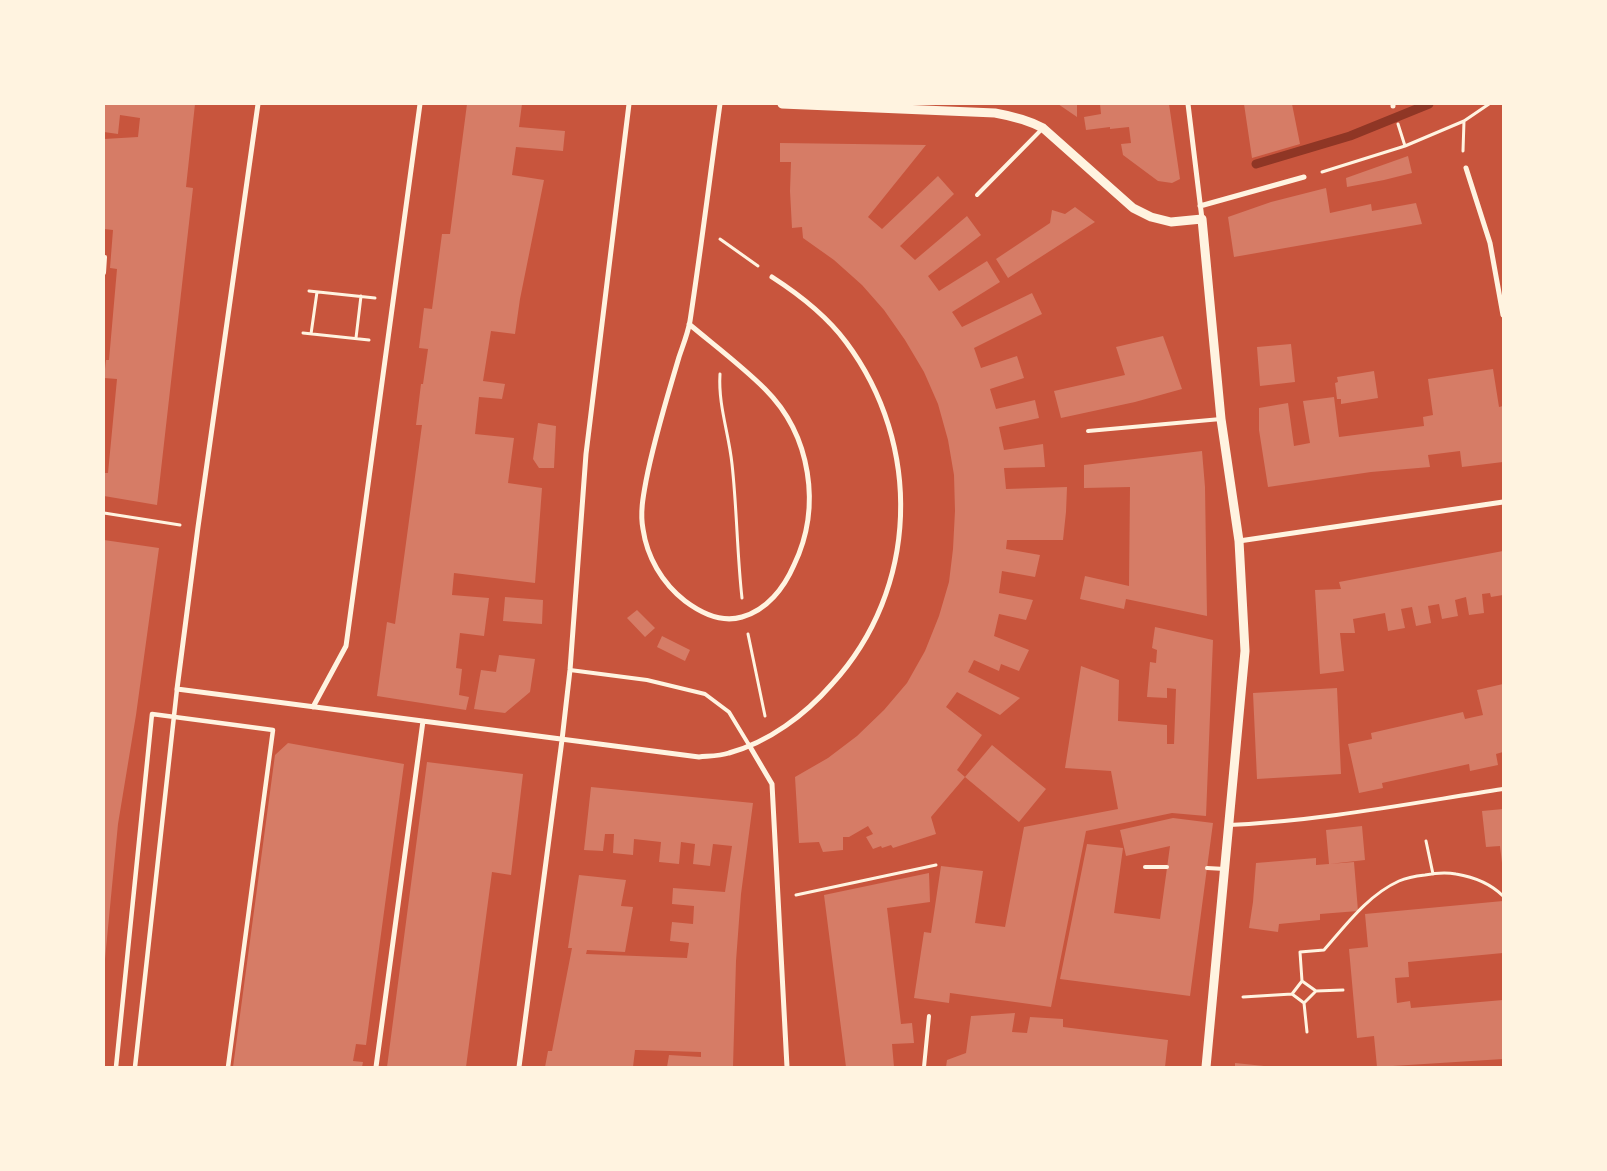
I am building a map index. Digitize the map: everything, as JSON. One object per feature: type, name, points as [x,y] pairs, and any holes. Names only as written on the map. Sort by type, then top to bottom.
[{"type":"street","points":[[135,1067],[177,690],[258,104]]},
{"type":"street","points":[[313,707],[346,646],[420,104]]},
{"type":"street","points":[[519,1067],[570,670],[586,454],[629,104]]},
{"type":"street","points":[[689,324],[765,389],[780,406],[802,448],[808,470],[809,517],[803,542],[794,566],[771,601],[758,610],[735,618],[719,618],[690,605],[666,584],[650,557],[642,528],[643,498],[652,452],[689,324],[720,104]]},
{"type":"street","points":[[788,104],[996,113],[1029,121],[1043,128],[1133,208],[1151,217],[1171,222],[1202,219]]},
{"type":"street","points":[[1188,104],[1202,219],[1221,419],[1239,541],[1245,650],[1206,1067]]},
{"type":"street","points":[[1466,168],[1490,243],[1503,315]]},
{"type":"street","points":[[1200,206],[1304,177]]},
{"type":"street","points":[[177,690],[700,758],[729,754],[770,736],[796,718],[821,697],[842,673],[861,647],[876,618],[888,588],[894,565],[900,525],[901,492],[890,428],[863,368],[845,341],[824,317],[799,295],[772,277]]},
{"type":"street","points":[[1239,541],[1503,502]]},
{"type":"street","points":[[116,1067],[152,714],[273,730],[228,1067]]},
{"type":"street","points":[[376,1067],[423,721]]},
{"type":"street","points":[[750,745],[772,784],[787,1067]]},
{"type":"lane","points":[[977,194],[1043,128]]},
{"type":"lane","points":[[104,273],[106,257]]},
{"type":"lane","points":[[1088,431],[1221,419]]},
{"type":"lane","points":[[570,670],[647,680],[705,694],[730,712],[750,745]]},
{"type":"lane","points":[[1229,824],[1250,824],[1348,813],[1503,789]]},
{"type":"lane","points":[[1145,867],[1167,867]]},
{"type":"lane","points":[[1207,868],[1225,869]]},
{"type":"lane","points":[[924,1067],[929,1016]]},
{"type":"path","points":[[1304,177],[1405,146],[1464,121],[1489,104]]},
{"type":"path","points":[[1464,121],[1463,154],[1466,168]]},
{"type":"path","points":[[703,226],[772,277]]},
{"type":"path","points":[[309,291],[393,300]]},
{"type":"path","points":[[311,334],[316,292]]},
{"type":"path","points":[[356,338],[361,296]]},
{"type":"path","points":[[303,333],[388,342]]},
{"type":"path","points":[[720,350],[719,390],[732,464],[738,566],[744,616],[770,736]]},
{"type":"path","points":[[104,513],[198,528]]},
{"type":"path","points":[[1426,842],[1433,874]]},
{"type":"path","points":[[778,898],[936,865]]},
{"type":"path","points":[[1292,994],[1302,981],[1300,952],[1324,950],[1364,905],[1389,886],[1408,877],[1450,873],[1468,876],[1484,882],[1503,896]]},
{"type":"path","points":[[1302,981],[1316,991],[1343,990]]},
{"type":"path","points":[[1304,1004],[1316,991]]},
{"type":"path","points":[[1243,998],[1292,994],[1304,1004],[1307,1032]]},
{"type":"building","points":[[104,104],[195,104],[186,187],[193,188],[157,505],[104,496],[104,473],[108,473],[117,379],[104,378],[106,360],[109,360],[117,269],[110,268],[113,230],[104,229],[104,139],[138,137],[140,118],[120,115],[118,134],[104,132]]},
{"type":"building","points":[[467,104],[522,104],[519,127],[565,131],[563,151],[516,147],[512,175],[544,180],[520,299],[515,334],[491,331],[483,381],[505,384],[502,399],[479,397],[475,434],[514,438],[508,483],[542,488],[535,583],[454,573],[452,595],[489,598],[484,636],[460,633],[456,668],[462,669],[459,695],[469,697],[466,710],[377,696],[387,622],[395,624],[422,425],[416,425],[428,349],[419,348],[424,308],[432,309],[442,234],[450,234]]},
{"type":"building","points":[[1058,104],[1077,104],[1077,117]]},
{"type":"building","points":[[1100,104],[1169,104],[1180,179],[1172,183],[1158,181],[1123,155],[1121,144],[1131,143],[1129,127],[1086,130],[1084,117],[1101,114]]},
{"type":"building","points":[[1244,104],[1292,104],[1300,144],[1252,158]]},
{"type":"building","points":[[780,143],[926,145],[868,217],[882,229],[938,176],[954,194],[900,246],[915,260],[967,216],[981,235],[928,276],[939,291],[987,261],[1000,282],[952,312],[962,327],[1032,293],[1042,314],[974,348],[981,368],[1017,356],[1024,378],[990,389],[996,409],[1035,400],[1039,418],[999,427],[1004,450],[1043,444],[1045,467],[1004,468],[1006,489],[1067,487],[1063,540],[1007,540],[1006,549],[1040,555],[1035,577],[1002,571],[999,593],[1033,600],[1026,620],[999,614],[994,636],[1029,650],[1019,671],[1001,664],[999,671],[974,660],[968,672],[1020,698],[1000,715],[957,692],[946,707],[982,735],[957,770],[965,777],[931,817],[936,834],[893,848],[891,845],[873,849],[866,837],[873,834],[868,826],[849,837],[843,837],[843,850],[823,852],[819,842],[799,843],[795,777],[828,758],[857,736],[884,710],[907,683],[925,651],[939,616],[949,582],[955,511],[954,475],[948,440],[938,404],[924,372],[905,340],[884,310],[862,285],[834,260],[803,238],[802,227],[792,228],[791,162],[780,162]]},
{"type":"building","points":[[1408,156],[1412,173],[1347,187],[1346,178]]},
{"type":"building","points":[[1326,188],[1330,213],[1371,204],[1372,211],[1416,203],[1422,224],[1234,257],[1228,217],[1271,202]]},
{"type":"building","points":[[1075,207],[1095,222],[1008,278],[996,259],[1050,223],[1052,210],[1065,214]]},
{"type":"building","points":[[1163,336],[1182,389],[1135,402],[1061,418],[1054,391],[1125,375],[1116,347]]},
{"type":"building","points":[[1291,344],[1295,382],[1260,386],[1257,347]]},
{"type":"building","points":[[1493,369],[1499,407],[1503,406],[1503,462],[1462,467],[1460,451],[1428,455],[1430,467],[1371,472],[1268,487],[1259,430],[1259,408],[1288,403],[1294,446],[1310,443],[1303,401],[1334,397],[1339,437],[1424,426],[1423,417],[1433,415],[1428,379]]},
{"type":"building","points":[[1374,371],[1378,398],[1341,404],[1341,399],[1337,399],[1335,383],[1338,382],[1337,377]]},
{"type":"building","points":[[538,423],[556,426],[554,468],[539,468],[533,459]]},
{"type":"building","points":[[1202,451],[1205,487],[1207,616],[1126,599],[1124,609],[1080,599],[1085,576],[1129,586],[1130,487],[1084,488],[1084,465]]},
{"type":"building","points":[[104,540],[159,548],[136,715],[118,824],[105,959],[104,959]]},
{"type":"building","points":[[1503,551],[1503,595],[1491,597],[1490,593],[1482,594],[1484,613],[1469,615],[1466,597],[1455,600],[1458,616],[1442,619],[1439,604],[1428,606],[1431,623],[1416,626],[1412,607],[1401,609],[1405,628],[1388,631],[1385,613],[1353,619],[1355,633],[1340,633],[1344,671],[1320,674],[1315,590],[1341,589],[1339,582]]},
{"type":"building","points":[[505,597],[543,600],[542,624],[503,621]]},
{"type":"building","points":[[637,610],[655,628],[645,637],[627,618]]},
{"type":"building","points":[[1155,627],[1213,640],[1206,816],[1172,813],[1086,831],[1051,1007],[950,993],[949,1003],[914,998],[924,932],[931,933],[941,866],[983,871],[975,923],[1005,927],[1024,827],[1118,809],[1111,771],[1065,768],[1081,666],[1119,680],[1118,721],[1167,725],[1167,744],[1174,744],[1176,689],[1167,688],[1167,698],[1147,697],[1150,662],[1156,663],[1157,650],[1152,648]]},
{"type":"building","points":[[662,636],[690,650],[685,661],[657,647]]},
{"type":"building","points":[[499,655],[535,659],[530,692],[505,713],[474,709],[481,670],[496,672]]},
{"type":"building","points":[[1503,684],[1503,752],[1496,754],[1498,765],[1470,771],[1469,764],[1382,783],[1383,788],[1359,793],[1348,744],[1372,739],[1371,733],[1463,712],[1465,719],[1483,715],[1477,690]]},
{"type":"building","points":[[1337,688],[1341,774],[1257,779],[1253,693]]},
{"type":"building","points":[[288,743],[404,764],[366,1045],[356,1044],[353,1061],[363,1062],[362,1067],[233,1067],[275,755]]},
{"type":"building","points":[[992,745],[1046,789],[1019,822],[965,777]]},
{"type":"building","points":[[427,762],[523,774],[511,875],[492,872],[466,1067],[387,1067]]},
{"type":"building","points":[[591,787],[753,803],[741,894],[736,961],[733,1067],[667,1067],[669,1055],[701,1057],[701,1052],[635,1050],[633,1067],[545,1067],[548,1051],[552,1051],[572,948],[568,948],[579,875],[626,880],[621,906],[633,907],[625,952],[587,950],[586,954],[687,958],[689,943],[670,941],[672,922],[693,924],[694,906],[672,904],[673,888],[725,892],[732,846],[713,844],[710,866],[693,864],[695,844],[681,842],[679,864],[659,862],[661,842],[634,839],[633,855],[613,853],[614,834],[605,834],[603,851],[584,850]]},
{"type":"building","points":[[1503,809],[1502,863],[1500,846],[1486,847],[1482,811]]},
{"type":"building","points":[[1173,818],[1213,823],[1190,996],[1060,979],[1087,844],[1123,848],[1114,913],[1160,919],[1170,846],[1126,856],[1120,830]]},
{"type":"building","points":[[1362,826],[1365,860],[1329,864],[1326,830]]},
{"type":"building","points":[[1316,858],[1316,865],[1354,862],[1358,911],[1320,914],[1320,920],[1279,924],[1278,932],[1249,928],[1256,863]]},
{"type":"building","points":[[929,873],[930,902],[887,908],[901,1024],[912,1023],[914,1043],[892,1044],[894,1067],[846,1067],[824,895]]},
{"type":"building","points":[[1503,901],[1503,953],[1408,962],[1409,977],[1395,978],[1397,1003],[1410,1001],[1411,1008],[1503,1000],[1503,1059],[1377,1067],[1374,1036],[1357,1038],[1349,949],[1368,947],[1365,914]]},
{"type":"building","points":[[1015,1013],[1012,1032],[1027,1033],[1030,1017],[1063,1019],[1063,1027],[1168,1040],[1165,1067],[946,1067],[947,1060],[966,1053],[971,1016]]},
{"type":"building","points":[[1235,1063],[1264,1066],[1264,1067],[1235,1067]]},
{"type":"waterway","points":[[1256,164],[1350,136],[1429,104]]}]
